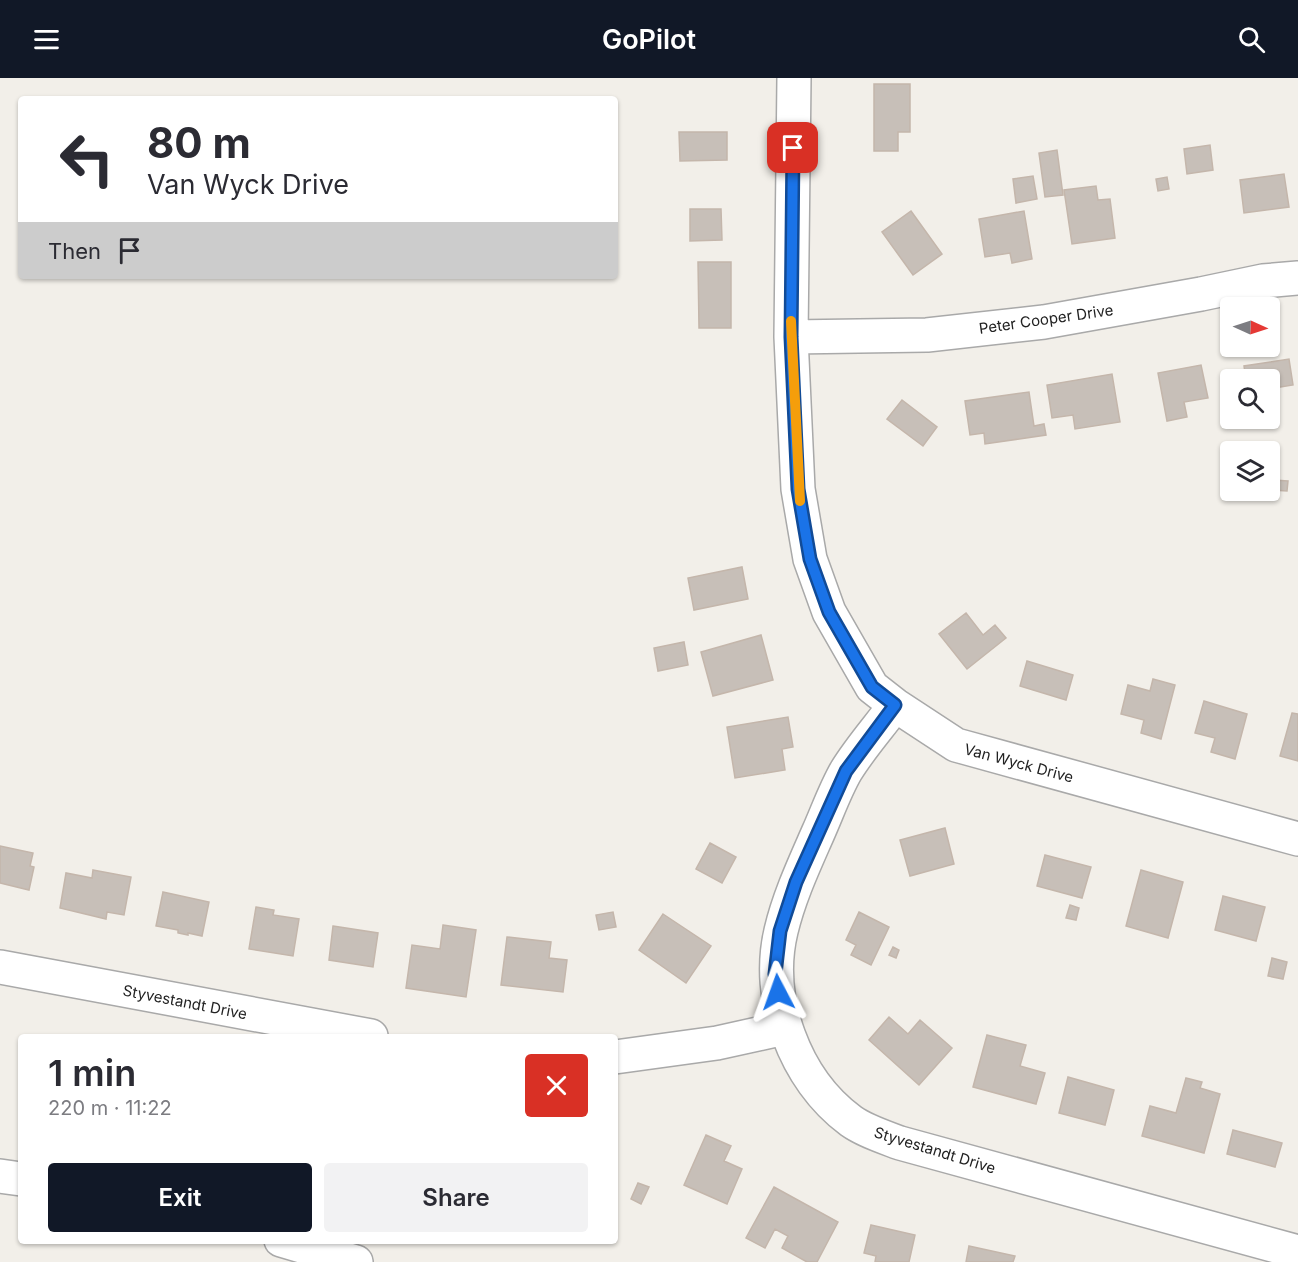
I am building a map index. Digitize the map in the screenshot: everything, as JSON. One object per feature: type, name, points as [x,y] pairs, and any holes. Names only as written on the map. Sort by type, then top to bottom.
[{"type":"street","name":"Van Wyck Drive","points":[[794,78],[791,337],[798,489],[810,559],[829,612],[872,687],[956,746],[1298,839]]},
{"type":"street","name":"Peter Cooper Drive","points":[[791,337],[927,335],[1032,323],[1202,294],[1263,281],[1298,278]]},
{"type":"street","name":"Styvestandt Drive","points":[[895,705],[846,771],[796,882],[780,931],[775,974],[785,1028],[812,1080],[833,1105],[852,1122],[900,1143],[1298,1252]]},
{"type":"street","name":"Styvestandt Drive","points":[[0,967],[360,1034]]},
{"type":"street","points":[[618,1057],[717,1043],[785,1028]]},
{"type":"street","points":[[0,1176],[18,1179]]},
{"type":"street","points":[[295,1244],[356,1262]]},
{"type":"building","points":[[874,84],[910,84],[910,132],[898,132],[898,151],[874,151]]},
{"type":"building","points":[[679,132],[727,132],[727,160],[680,161]]},
{"type":"building","points":[[1210,145],[1213,170],[1187,174],[1184,149]]},
{"type":"building","points":[[1057,150],[1063,195],[1045,197],[1039,153]]},
{"type":"building","points":[[1284,174],[1289,207],[1244,213],[1240,180]]},
{"type":"building","points":[[1033,176],[1037,199],[1016,203],[1013,179]]},
{"type":"building","points":[[1167,177],[1169,189],[1158,191],[1156,179]]},
{"type":"building","points":[[1096,186],[1098,200],[1110,199],[1115,238],[1072,244],[1064,190]]},
{"type":"building","points":[[690,209],[721,209],[722,240],[690,241]]},
{"type":"building","points":[[911,211],[942,254],[913,275],[882,232]]},
{"type":"building","points":[[1024,211],[1032,259],[1012,263],[1010,253],[985,257],[979,219]]},
{"type":"building","points":[[698,262],[731,262],[731,328],[699,328]]},
{"type":"building","points":[[1289,359],[1293,385],[1280,387],[1280,369],[1244,369],[1244,366]]},
{"type":"building","points":[[1201,365],[1208,398],[1184,402],[1187,417],[1167,421],[1158,373]]},
{"type":"building","points":[[1112,374],[1120,422],[1075,429],[1073,415],[1052,418],[1047,385]]},
{"type":"building","points":[[1029,392],[1034,426],[1044,424],[1046,435],[985,444],[984,433],[970,435],[965,401]]},
{"type":"building","points":[[902,400],[937,427],[923,446],[887,419]]},
{"type":"building","points":[[1280,480],[1288,481],[1287,491],[1280,491]]},
{"type":"building","points":[[742,567],[748,599],[694,610],[688,578]]},
{"type":"building","points":[[966,613],[983,635],[995,625],[1006,638],[967,669],[939,634]]},
{"type":"building","points":[[761,635],[773,680],[713,696],[701,652]]},
{"type":"building","points":[[684,642],[688,665],[658,671],[654,648]]},
{"type":"building","points":[[1027,661],[1073,675],[1066,700],[1020,686]]},
{"type":"building","points":[[1153,679],[1175,685],[1161,739],[1141,733],[1144,720],[1121,714],[1128,685],[1150,691]]},
{"type":"building","points":[[1204,701],[1247,714],[1235,759],[1211,752],[1215,738],[1195,733]]},
{"type":"building","points":[[1292,713],[1298,714],[1298,761],[1280,756]]},
{"type":"building","points":[[788,717],[793,747],[782,749],[785,770],[735,778],[727,727]]},
{"type":"building","points":[[945,828],[954,864],[910,876],[900,840]]},
{"type":"building","points":[[710,843],[736,857],[722,883],[696,869]]},
{"type":"building","points":[[0,846],[33,853],[30,866],[34,867],[29,890],[0,883]]},
{"type":"building","points":[[1045,855],[1091,867],[1082,898],[1037,886]]},
{"type":"building","points":[[93,870],[131,877],[124,915],[107,912],[106,919],[60,908],[66,873],[92,878]]},
{"type":"building","points":[[1141,870],[1183,882],[1168,938],[1126,926]]},
{"type":"building","points":[[163,892],[209,902],[202,936],[178,933],[178,930],[156,926]]},
{"type":"building","points":[[1223,896],[1265,907],[1256,941],[1215,930]]},
{"type":"building","points":[[1070,905],[1079,908],[1076,920],[1066,918]]},
{"type":"building","points":[[256,907],[274,910],[273,915],[299,919],[293,956],[249,949]]},
{"type":"building","points":[[613,912],[616,927],[599,930],[596,915]]},
{"type":"building","points":[[859,912],[889,927],[871,965],[851,955],[856,945],[846,940]]},
{"type":"building","points":[[663,914],[711,946],[686,983],[639,950]]},
{"type":"building","points":[[443,925],[476,930],[466,997],[406,988],[412,945],[440,949]]},
{"type":"building","points":[[333,926],[378,933],[373,967],[329,960]]},
{"type":"building","points":[[507,937],[551,942],[549,958],[567,960],[563,992],[501,985]]},
{"type":"building","points":[[893,947],[899,950],[896,958],[889,955]]},
{"type":"building","points":[[1272,958],[1287,962],[1283,979],[1268,976]]},
{"type":"building","points":[[889,1017],[908,1034],[920,1020],[952,1048],[919,1085],[869,1040]]},
{"type":"building","points":[[987,1035],[1026,1045],[1020,1066],[1045,1073],[1036,1104],[973,1087]]},
{"type":"building","points":[[1068,1077],[1114,1090],[1105,1125],[1059,1113]]},
{"type":"building","points":[[1186,1078],[1202,1082],[1200,1088],[1220,1094],[1204,1153],[1142,1136],[1150,1106],[1176,1113]]},
{"type":"building","points":[[1233,1130],[1282,1143],[1275,1167],[1227,1154]]},
{"type":"building","points":[[706,1135],[731,1146],[724,1161],[742,1169],[727,1204],[684,1185]]},
{"type":"building","points":[[638,1183],[649,1187],[641,1204],[631,1199]]},
{"type":"building","points":[[774,1187],[838,1222],[817,1262],[807,1262],[782,1248],[788,1236],[775,1229],[765,1248],[746,1238]]},
{"type":"building","points":[[871,1225],[915,1235],[909,1262],[875,1262],[876,1256],[864,1253]]},
{"type":"building","points":[[969,1246],[1015,1256],[1013,1262],[966,1262]]},
{"type":"slow traffic","points":[[791,321],[800,501]]},
{"type":"route","points":[[778,992],[775,974],[780,931],[796,882],[846,771],[895,705],[872,687],[829,612],[810,559],[798,489],[791,337],[793,148]]}]
